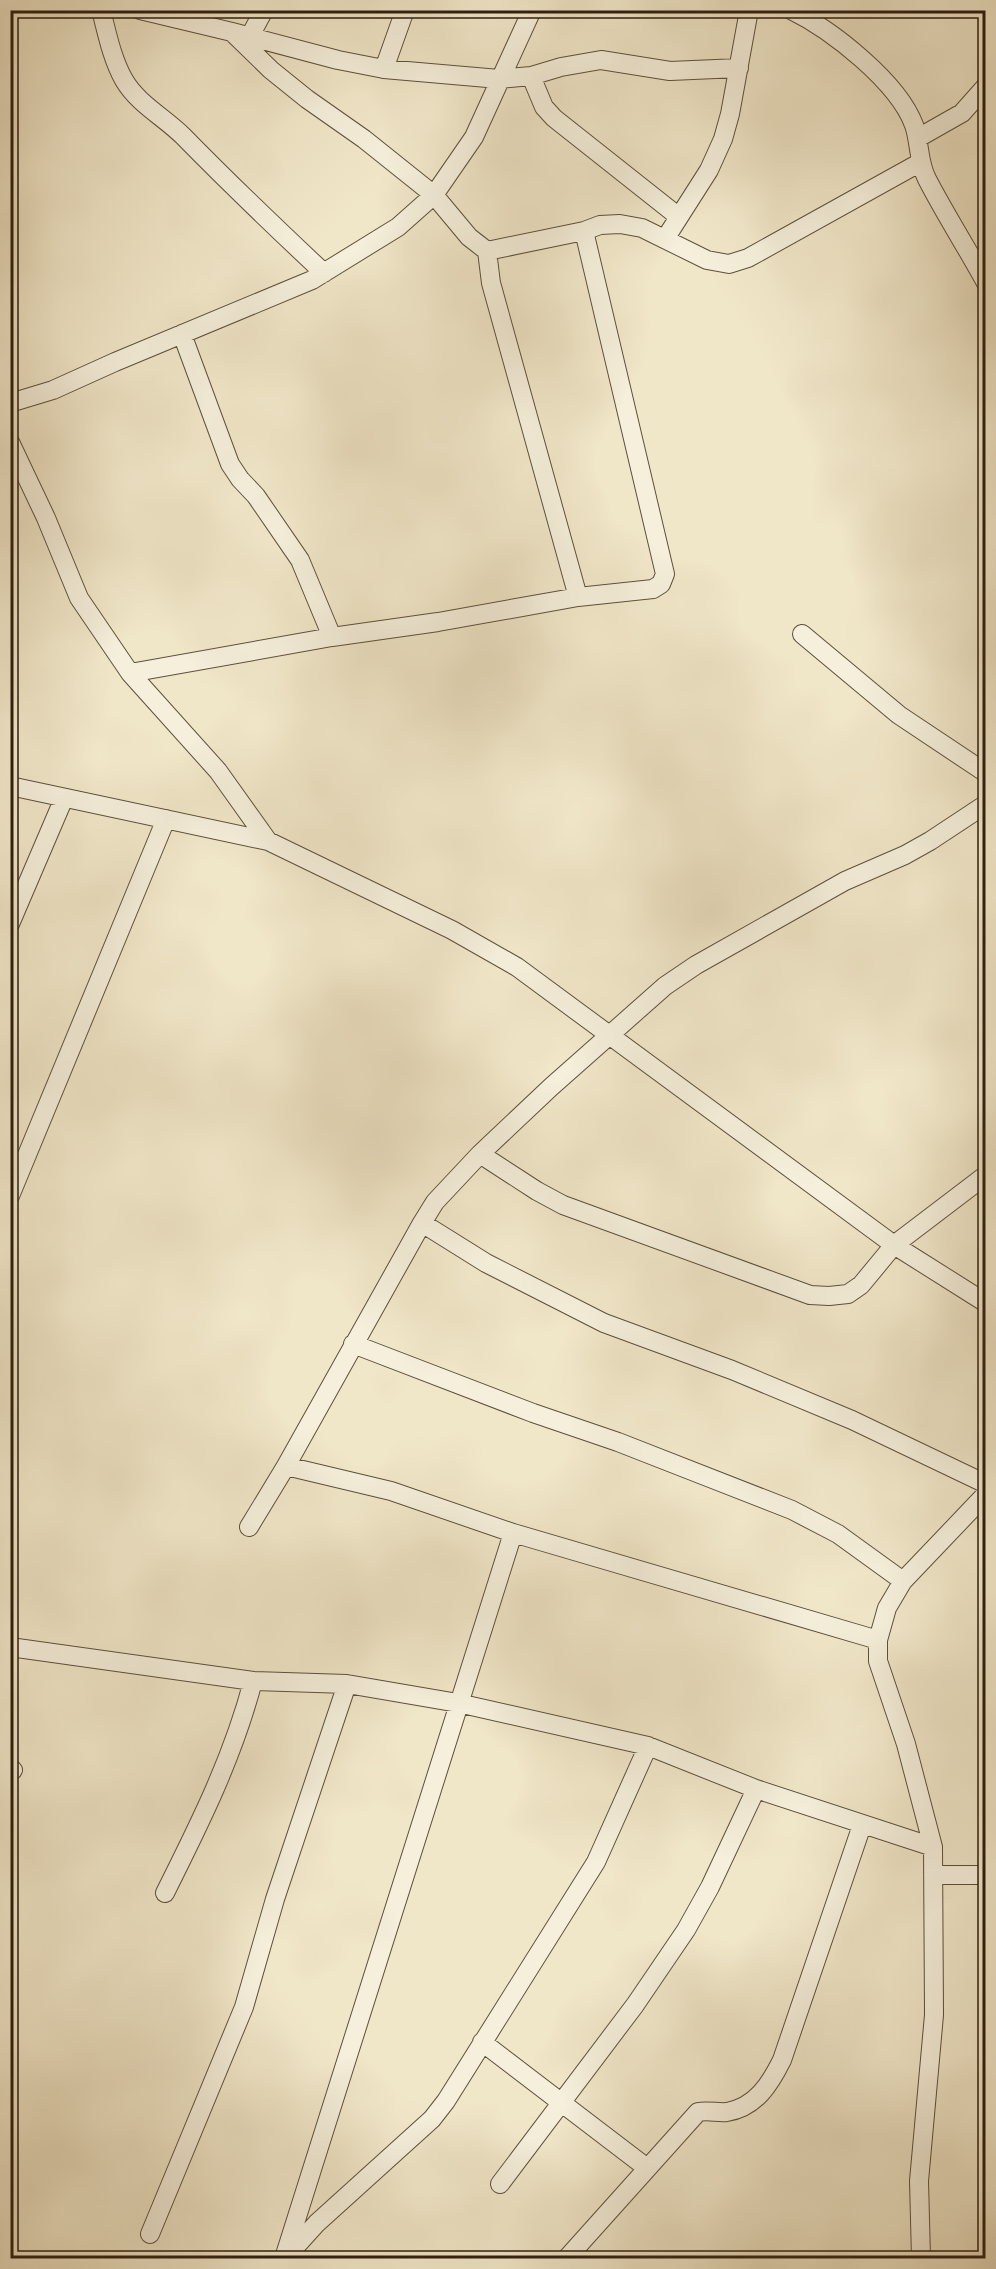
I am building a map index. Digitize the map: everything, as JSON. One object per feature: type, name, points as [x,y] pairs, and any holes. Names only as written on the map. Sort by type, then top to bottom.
[{"type":"street","points":[[101,10],[113,54],[123,78],[135,96],[181,134],[324,273]]},
{"type":"street","points":[[141,10],[338,60],[384,69],[499,79],[531,76],[561,67],[601,60],[670,71],[739,68]]},
{"type":"street","points":[[250,36],[264,10]]},
{"type":"street","points":[[384,69],[405,10]]},
{"type":"street","points":[[10,404],[53,390],[303,284],[398,227],[434,195],[474,137],[532,10]]},
{"type":"street","points":[[665,239],[709,170],[723,139],[730,114],[749,10]]},
{"type":"street","points":[[791,10],[830,32],[866,63],[898,98],[913,123],[926,177],[986,283]]},
{"type":"street","points":[[232,32],[271,70],[307,99],[364,139],[434,195],[469,237],[487,251],[491,283],[578,597]]},
{"type":"street","points":[[531,76],[544,106],[554,118],[679,217]]},
{"type":"street","points":[[918,138],[962,113],[986,86]]},
{"type":"street","points":[[487,251],[584,231],[600,225],[621,224],[642,228],[707,260],[729,264],[748,258],[921,162]]},
{"type":"street","points":[[130,673],[578,597],[653,589],[661,584],[665,574],[584,231]]},
{"type":"street","points":[[182,334],[230,464],[256,496],[300,560],[332,637]]},
{"type":"street","points":[[10,442],[80,598],[130,673],[219,771],[268,841]]},
{"type":"street","points":[[802,634],[899,715],[986,773]]},
{"type":"street","points":[[10,786],[268,841],[452,930],[518,967],[894,1245],[986,1304]]},
{"type":"street","points":[[10,924],[64,798]]},
{"type":"street","points":[[249,1527],[286,1466],[435,1202],[480,1154],[608,1035],[665,986],[696,964],[845,881],[930,841],[986,804]]},
{"type":"street","points":[[10,1196],[166,819]]},
{"type":"street","points":[[480,1154],[563,1205],[810,1295],[830,1296],[848,1294],[861,1285],[894,1245],[986,1175]]},
{"type":"street","points":[[422,1223],[486,1263],[604,1323],[732,1370],[852,1420],[986,1484]]},
{"type":"street","points":[[353,1344],[533,1413],[618,1442],[792,1510],[838,1533],[903,1581]]},
{"type":"street","points":[[286,1466],[391,1491],[513,1533],[878,1640]]},
{"type":"street","points":[[921,2259],[919,2181],[934,2015],[933,1847],[909,1753],[878,1661],[878,1640],[887,1608],[903,1581],[986,1494]]},
{"type":"street","points":[[285,2259],[513,1533]]},
{"type":"street","points":[[10,1647],[253,1681],[347,1684],[458,1703],[648,1746],[756,1789],[862,1826],[933,1847]]},
{"type":"street","points":[[165,1893],[208,1807],[225,1767],[242,1722],[253,1681]]},
{"type":"street","points":[[150,2234],[244,2007],[275,1899],[347,1684]]},
{"type":"street","points":[[285,2259],[317,2223],[432,2118],[446,2101],[596,1862],[648,1746]]},
{"type":"street","points":[[501,2184],[635,2006],[686,1930],[710,1887],[756,1789]]},
{"type":"street","points":[[567,2259],[698,2112],[728,2112],[747,2106],[772,2081],[782,2060],[862,1826]]},
{"type":"street","points":[[933,1875],[986,1875]]},
{"type":"street","points":[[482,2042],[647,2168]]}]
